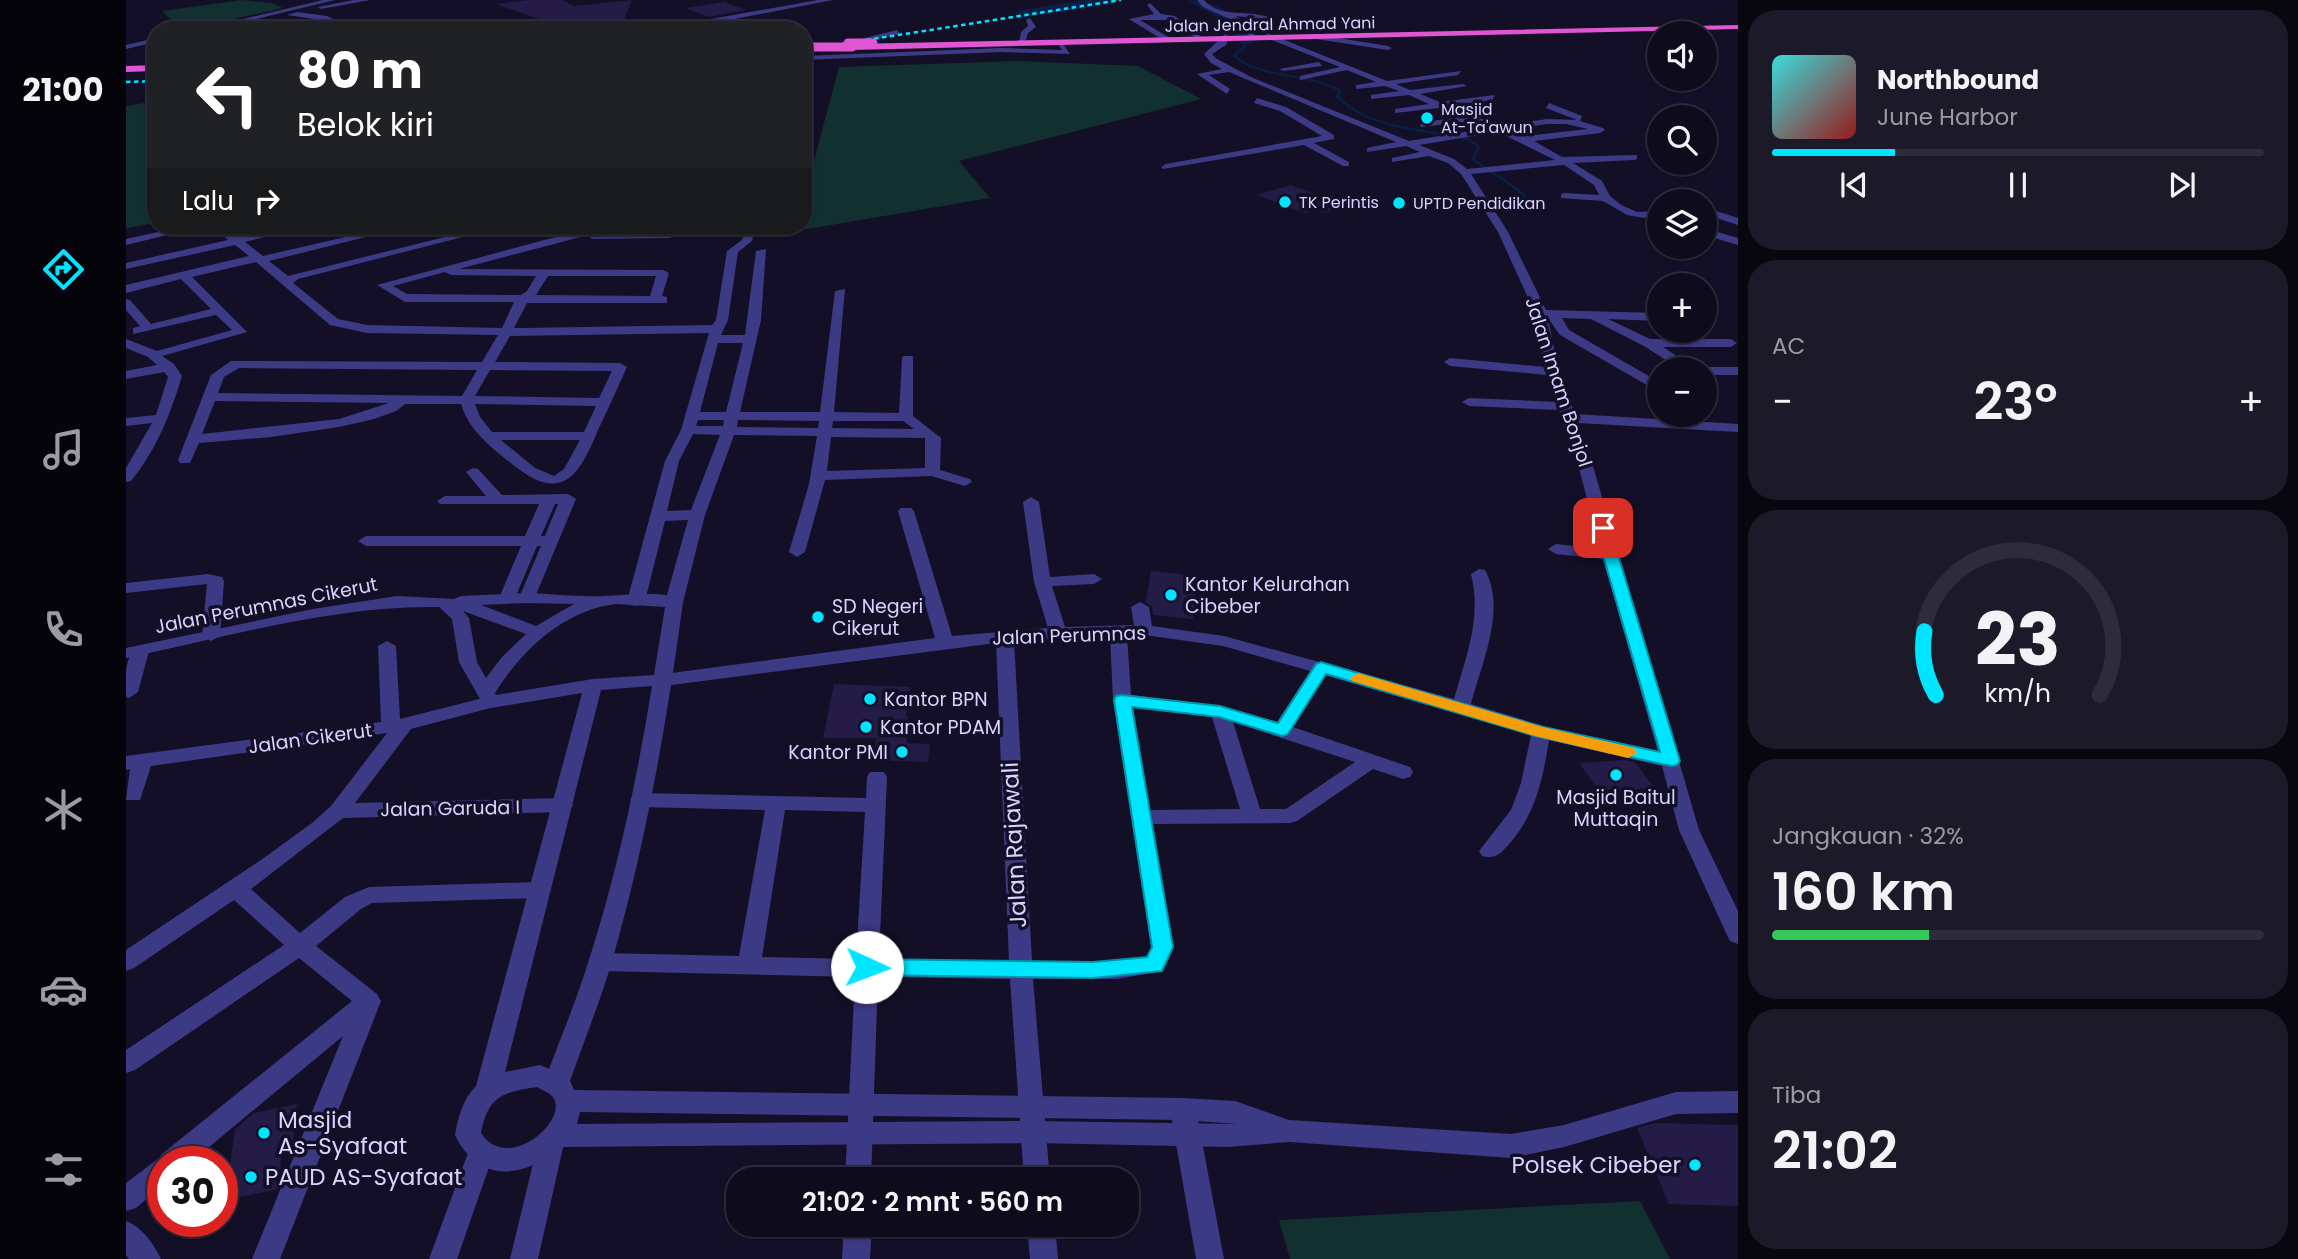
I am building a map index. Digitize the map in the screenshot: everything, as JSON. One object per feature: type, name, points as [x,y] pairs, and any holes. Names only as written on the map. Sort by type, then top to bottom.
[{"type":"highway","name":"Jalan Jendral Ahmad Yani","points":[[1270,37],[1738,26]]},
{"type":"highway","name":"Jalan Jendral Ahmad Yani","points":[[812,50],[873,43],[1319,37],[1738,26]]},
{"type":"highway","name":"Jalan Jendral Ahmad Yani","points":[[812,50],[1232,37]]},
{"type":"highway","points":[[126,68],[147,67]]},
{"type":"street","points":[[311,5],[324,7],[367,0]]},
{"type":"street","points":[[711,21],[830,0]]},
{"type":"street","points":[[1200,0],[1205,6],[1233,18],[1251,37]]},
{"type":"street","points":[[238,21],[326,1]]},
{"type":"street","points":[[1150,5],[1158,16]]},
{"type":"street","points":[[281,11],[290,15],[306,14],[318,19],[328,15],[339,16]]},
{"type":"street","points":[[1222,12],[1267,18]]},
{"type":"street","points":[[328,15],[336,21]]},
{"type":"street","points":[[1166,38],[1133,19],[1170,17],[1185,27],[1203,28],[1204,31],[1192,32],[1197,37]]},
{"type":"street","points":[[1022,41],[1025,32],[1032,27],[1030,20]]},
{"type":"street","points":[[812,50],[897,32]]},
{"type":"street","points":[[1229,69],[1211,59],[1208,54],[1232,37]]},
{"type":"street","points":[[1270,37],[1443,104],[1524,139],[1567,161],[1598,183],[1606,198]]},
{"type":"street","points":[[1319,37],[1389,51],[1377,55]]},
{"type":"street","points":[[126,47],[147,42]]},
{"type":"street","points":[[812,51],[1067,52],[1061,43]]},
{"type":"street","points":[[1283,69],[1353,58]]},
{"type":"street","points":[[1303,78],[1373,65]]},
{"type":"street","points":[[1442,68],[1470,77]]},
{"type":"street","points":[[1227,90],[1201,74],[1229,69]]},
{"type":"street","name":"Jalan Imam Bonjol","points":[[1229,69],[1319,108],[1433,152],[1465,173],[1503,232],[1547,314],[1552,372],[1581,449],[1689,830],[1738,935]]},
{"type":"street","points":[[1359,87],[1458,73]]},
{"type":"street","points":[[1345,79],[1381,74]]},
{"type":"street","points":[[1374,97],[1463,86]]},
{"type":"street","points":[[1398,111],[1492,97]]},
{"type":"street","points":[[1166,167],[1331,136],[1288,112],[1256,101]]},
{"type":"street","points":[[1549,106],[1578,117],[1579,121]]},
{"type":"street","points":[[1288,112],[1319,108]]},
{"type":"street","points":[[1424,125],[1476,118]]},
{"type":"street","points":[[1370,150],[1500,128],[1579,121],[1600,130],[1524,139]]},
{"type":"street","points":[[1306,142],[1346,164]]},
{"type":"street","points":[[1395,160],[1433,152]]},
{"type":"street","points":[[1465,173],[1567,161],[1634,157]]},
{"type":"street","points":[[1565,196],[1606,198],[1635,215],[1647,216]]},
{"type":"street","points":[[1717,215],[1735,221]]},
{"type":"street","points":[[1717,226],[1735,221]]},
{"type":"street","points":[[1717,234],[1738,242]]},
{"type":"street","points":[[126,242],[158,235]]},
{"type":"street","points":[[230,235],[286,280],[288,286],[320,314],[351,327],[513,332],[730,325],[750,339]]},
{"type":"street","points":[[126,266],[260,235]]},
{"type":"street","points":[[126,289],[367,235]]},
{"type":"street","points":[[286,280],[465,235]]},
{"type":"street","points":[[434,270],[543,274],[663,273],[659,300],[405,298],[383,285],[434,270],[572,235]]},
{"type":"street","points":[[568,236],[670,235]]},
{"type":"street","points":[[733,251],[747,241],[749,235]]},
{"type":"street","points":[[747,241],[762,251]]},
{"type":"street","points":[[733,251],[762,251]]},
{"type":"street","points":[[730,325],[733,251]]},
{"type":"street","points":[[636,601],[673,461],[762,251]]},
{"type":"street","points":[[185,460],[218,375],[236,364],[492,367],[626,367],[568,475],[547,480],[536,476],[478,426],[472,401],[492,367],[513,332],[543,274]]},
{"type":"street","points":[[163,352],[241,331],[183,275]]},
{"type":"street","points":[[797,552],[818,476],[841,291]]},
{"type":"street","points":[[126,303],[143,329],[220,310]]},
{"type":"street","points":[[1547,314],[1647,317]]},
{"type":"street","points":[[1547,314],[1564,332],[1647,380]]},
{"type":"street","points":[[1591,316],[1647,343]]},
{"type":"street","points":[[730,325],[750,339]]},
{"type":"street","points":[[524,1259],[554,1139],[568,1118],[563,1092],[600,962],[640,800],[664,680],[674,602],[697,515],[730,423],[750,339]]},
{"type":"street","points":[[126,343],[153,354],[169,367],[175,376],[162,418],[146,454],[126,478]]},
{"type":"street","points":[[1648,343],[1670,357]]},
{"type":"street","points":[[1717,343],[1731,343]]},
{"type":"street","points":[[906,417],[908,359]]},
{"type":"street","points":[[1450,362],[1552,372]]},
{"type":"street","points":[[126,375],[169,367]]},
{"type":"street","points":[[1717,371],[1738,371]]},
{"type":"street","points":[[1642,377],[1647,376]]},
{"type":"street","points":[[210,397],[605,402]]},
{"type":"street","points":[[192,439],[259,434],[363,419],[394,409],[404,398]]},
{"type":"street","points":[[1469,402],[1736,429]]},
{"type":"street","points":[[825,424],[906,417],[934,438],[932,472]]},
{"type":"street","points":[[126,422],[162,418]]},
{"type":"street","points":[[690,423],[825,424],[929,434]]},
{"type":"street","points":[[487,436],[590,436]]},
{"type":"street","points":[[473,472],[498,500]]},
{"type":"street","points":[[818,476],[932,472],[965,482]]},
{"type":"street","points":[[507,598],[549,499]]},
{"type":"street","points":[[445,501],[568,499],[527,598]]},
{"type":"street","points":[[1031,502],[1042,582],[1058,632]]},
{"type":"street","points":[[906,510],[945,642]]},
{"type":"street","points":[[658,516],[697,515]]},
{"type":"street","points":[[366,541],[551,541]]},
{"type":"street","points":[[1556,549],[1610,555]]},
{"type":"street","points":[[1461,707],[1483,624],[1485,598],[1479,574]]},
{"type":"street","points":[[126,587],[208,579],[216,581],[212,636]]},
{"type":"street","points":[[1042,582],[1094,579]]},
{"type":"street","points":[[443,602],[527,598],[674,602]]},
{"type":"street","points":[[488,697],[494,679],[536,632],[580,610],[608,600]]},
{"type":"street","name":"Jalan Perumnas Cikerut","points":[[133,652],[372,603],[397,601],[443,602],[480,610],[536,632]]},
{"type":"street","points":[[443,602],[460,618],[468,662],[488,697]]},
{"type":"street","points":[[1140,607],[1144,630]]},
{"type":"street","points":[[600,962],[1021,970],[1117,970],[1155,965],[1162,947],[1122,700],[1118,630]]},
{"type":"street","name":"Jalan Perumnas","points":[[593,685],[664,680],[1005,636],[1144,630],[1206,638],[1321,667],[1541,732],[1671,761]]},
{"type":"street","name":"Jalan Rajawali","points":[[1005,636],[1021,970],[1036,1167]]},
{"type":"street","points":[[126,962],[299,844],[338,811],[397,725],[387,646]]},
{"type":"street","points":[[129,692],[133,652]]},
{"type":"street","points":[[1282,730],[1321,667]]},
{"type":"street","points":[[593,685],[488,1090],[471,1111],[468,1135],[481,1153],[503,1160],[528,1156],[554,1139],[858,1134],[1034,1120],[1186,1121],[1228,1136],[1290,1132],[1511,1146],[1564,1136],[1676,1103],[1738,1102]]},
{"type":"street","name":"Jalan Cikerut","points":[[134,762],[397,725],[488,697],[593,685]]},
{"type":"street","points":[[1122,700],[1220,712],[1282,730],[1403,772]]},
{"type":"street","points":[[1220,712],[1253,818]]},
{"type":"street","points":[[1490,851],[1509,832],[1521,813],[1530,788],[1541,732]]},
{"type":"street","points":[[133,795],[134,762]]},
{"type":"street","points":[[1140,817],[1279,818],[1300,811],[1369,762]]},
{"type":"street","points":[[858,1167],[877,778]]},
{"type":"street","points":[[640,800],[875,805]]},
{"type":"street","points":[[749,966],[776,803]]},
{"type":"street","name":"Jalan Garuda I","points":[[338,811],[563,805]]},
{"type":"street","points":[[235,888],[300,946],[369,1001]]},
{"type":"street","points":[[126,1063],[300,946],[353,903],[375,893],[539,890]]},
{"type":"street","points":[[191,1146],[369,1001]]},
{"type":"street","points":[[266,1259],[369,1001]]},
{"type":"street","points":[[488,1090],[516,1079],[540,1076],[563,1092],[860,1103],[1034,1120]]},
{"type":"street","points":[[1186,1121],[1210,1259]]},
{"type":"street","points":[[443,1259],[481,1153]]},
{"type":"street","points":[[126,1199],[147,1182]]},
{"type":"street","points":[[126,1234],[147,1259]]},
{"type":"street","points":[[856,1259],[857,1237]]},
{"type":"street","points":[[1042,1237],[1044,1259]]},
{"type":"green space","points":[[242,0],[272,3],[283,8],[225,21],[173,21],[162,11]]},
{"type":"green space","points":[[1018,61],[1138,66],[1201,99],[959,161],[990,198],[812,228],[812,168],[839,67]]},
{"type":"green space","points":[[147,102],[147,224],[126,228],[126,106]]},
{"type":"green space","points":[[1640,1201],[1670,1259],[1290,1259],[1279,1220]]},
{"type":"building","points":[[563,0],[574,6],[632,0],[624,21],[545,21],[496,4]]},
{"type":"building","points":[[724,2],[746,10],[709,17],[685,8]]},
{"type":"building","points":[[1291,185],[1347,206],[1323,213],[1315,210],[1305,213],[1256,195]]},
{"type":"building","name":"Kantor Kelurahan Cibeber","points":[[1151,571],[1198,576],[1193,619],[1153,615],[1152,607],[1146,602]]},
{"type":"building","points":[[834,684],[910,687],[906,716],[907,743],[930,744],[928,762],[873,760],[876,738],[823,738]]},
{"type":"building","name":"Masjid Baitul Muttaqin","points":[[1624,760],[1635,762],[1654,788],[1600,792],[1579,763]]},
{"type":"building","name":"Masjid As-Syafaat","points":[[297,1104],[292,1148],[282,1151],[278,1189],[238,1198],[238,1146],[233,1146],[235,1129],[254,1113]]},
{"type":"building","name":"Polsek Cibeber","points":[[1656,1123],[1738,1125],[1738,1206],[1669,1204],[1637,1128]]},
{"type":"waterway","points":[[1021,14],[1113,0]]},
{"type":"waterway","points":[[1193,0],[1228,17],[1227,20],[1240,30],[1246,41]]},
{"type":"waterway","points":[[1246,41],[1245,46],[1234,56],[1246,64],[1327,85],[1340,91],[1337,96],[1350,107],[1381,122],[1468,139],[1479,147],[1473,159],[1531,202]]},
{"type":"railway","points":[[812,49],[1121,0]]},
{"type":"railway","points":[[126,82],[147,81]]},
{"type":"slow traffic","points":[[1358,678],[1541,732],[1628,753]]},
{"type":"place","name":"Masjid At-Ta'awun","points":[[1427,118]]},
{"type":"place","name":"TK Perintis","points":[[1285,202]]},
{"type":"place","name":"UPTD Pendidikan","points":[[1399,203]]},
{"type":"place","name":"Kantor Kelurahan Cibeber","points":[[1171,595]]},
{"type":"place","name":"SD Negeri Cikerut","points":[[818,617]]},
{"type":"place","name":"Kantor BPN","points":[[870,699]]},
{"type":"place","name":"Kantor PDAM","points":[[866,727]]},
{"type":"place","name":"Kantor PMI","points":[[902,752]]},
{"type":"place","name":"Masjid Baitul Muttaqin","points":[[1616,775]]},
{"type":"place","name":"Masjid As-Syafaat","points":[[264,1133]]},
{"type":"place","name":"Polsek Cibeber","points":[[1695,1165]]},
{"type":"place","name":"PAUD AS-Syafaat","points":[[251,1177]]},
{"type":"route","points":[[867,967],[1117,970],[1155,965],[1160,958],[1162,947],[1122,700],[1220,712],[1282,730],[1321,667],[1541,732],[1603,748],[1671,761],[1603,528]]}]
